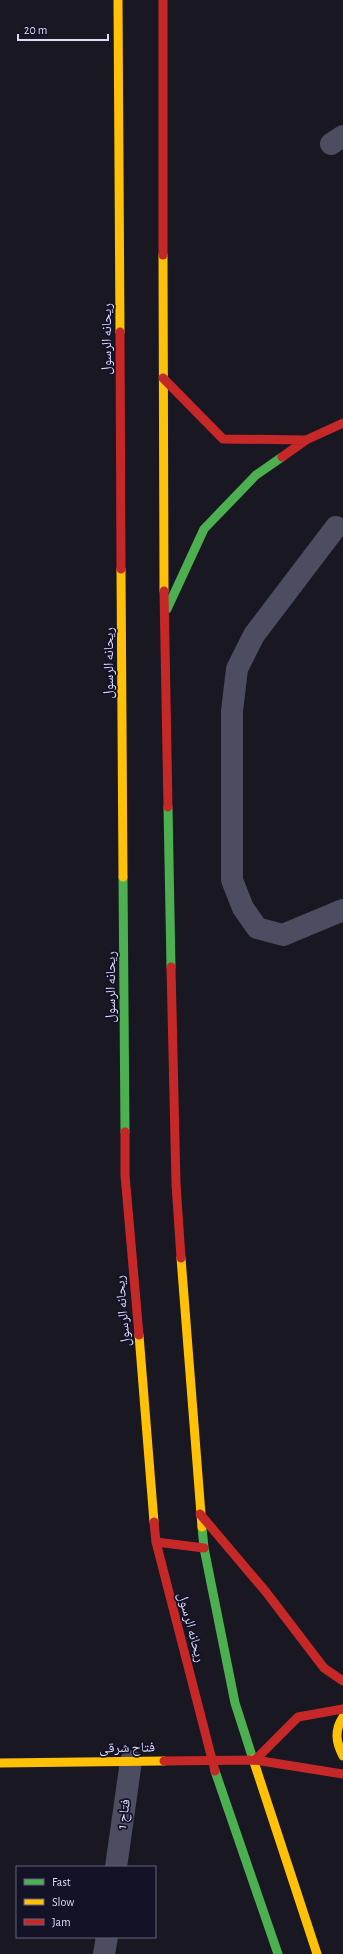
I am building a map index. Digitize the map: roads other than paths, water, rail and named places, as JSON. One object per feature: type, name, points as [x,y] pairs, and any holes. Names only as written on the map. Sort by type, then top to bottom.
[{"type":"street","name":"ریحانه الرسول","points":[[118,0],[125,1175],[156,1542],[212,1760],[278,1954]]},
{"type":"street","name":"ریحانه الرسول","points":[[163,0],[164,615],[176,1184],[200,1514],[204,1548],[235,1703],[255,1760]]},
{"type":"street","points":[[163,378],[223,439],[306,440]]},
{"type":"street","points":[[164,615],[204,529],[256,475],[306,440],[343,423]]},
{"type":"street","points":[[336,527],[254,635],[237,669],[232,711],[232,880],[243,908],[257,928],[283,935],[343,910]]},
{"type":"street","points":[[200,1514],[266,1592],[324,1668],[343,1681]]},
{"type":"street","points":[[156,1542],[204,1548]]},
{"type":"street","points":[[317,1954],[255,1760],[298,1717],[343,1709]]},
{"type":"street","points":[[343,1717],[336,1726],[337,1745],[343,1756]]},
{"type":"street","name":"فتاح شرقی","points":[[0,1763],[255,1760],[343,1774]]},
{"type":"street","name":"فتاح 1","points":[[116,1866],[131,1761]]},
{"type":"street","points":[[104,1954],[107,1938]]}]
